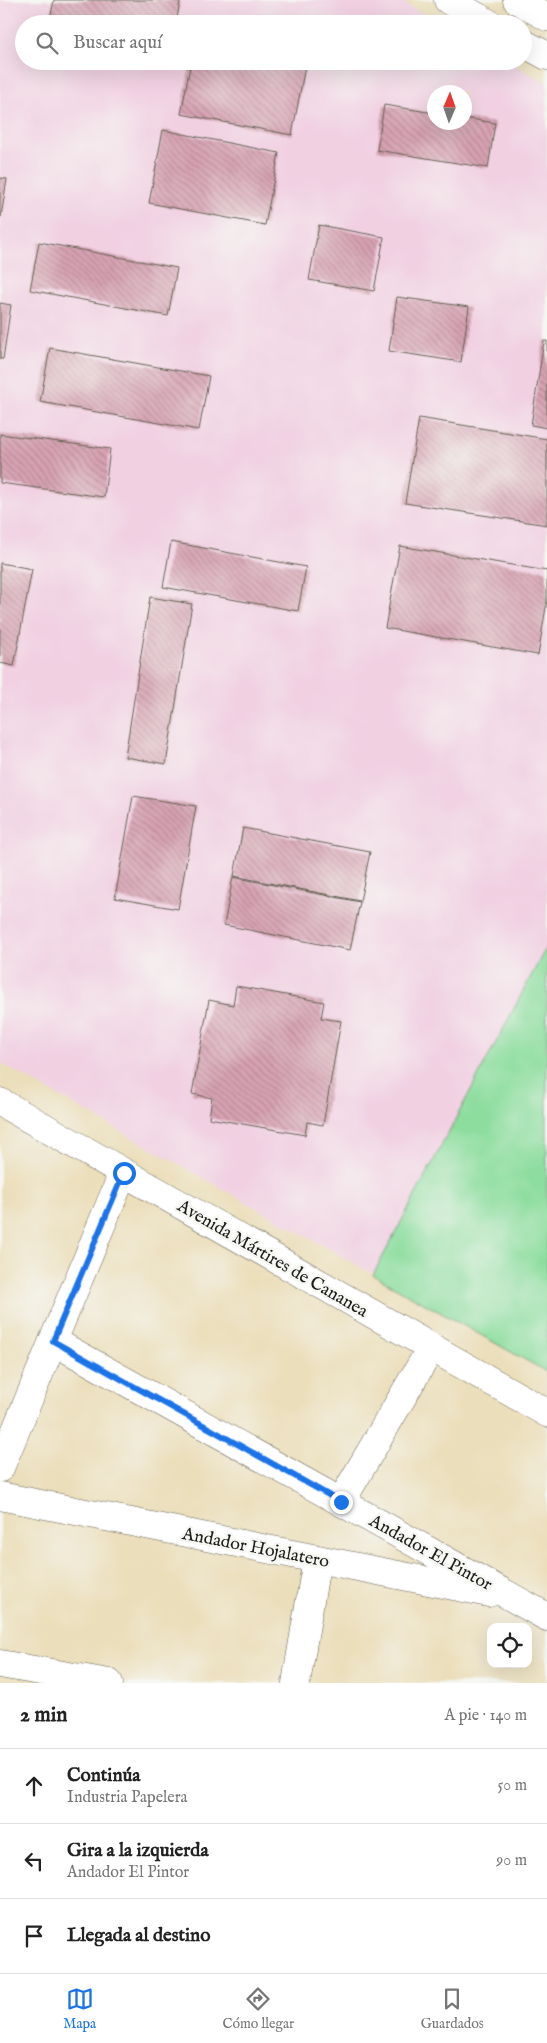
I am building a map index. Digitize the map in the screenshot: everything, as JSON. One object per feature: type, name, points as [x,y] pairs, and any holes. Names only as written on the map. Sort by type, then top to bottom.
[{"type":"street","points":[[448,0],[474,15]]},
{"type":"street","points":[[517,0],[547,17]]},
{"type":"street","points":[[532,48],[547,56]]},
{"type":"street","name":"Avenida Mártires de Cananea","points":[[0,1102],[547,1413]]},
{"type":"street","points":[[0,1468],[124,1173]]},
{"type":"street","name":"Andador El Pintor","points":[[53,1341],[547,1617]]},
{"type":"street","points":[[341,1502],[431,1348]]},
{"type":"street","name":"Andador Hojalatero","points":[[0,1496],[513,1598]]},
{"type":"street","points":[[296,1683],[317,1558]]},
{"type":"street","points":[[0,1664],[109,1683]]},
{"type":"shaded area","points":[[0,0],[399,0],[425,15],[15,15],[15,70],[524,70],[547,83],[547,1372],[0,1063]]},
{"type":"green space","points":[[547,946],[547,1372],[373,1275]]},
{"type":"building","points":[[54,0],[168,0],[180,2],[178,15],[51,15]]},
{"type":"building","points":[[189,70],[304,70],[292,135],[181,114]]},
{"type":"building","points":[[384,105],[427,112],[427,130],[472,130],[472,119],[495,123],[488,168],[377,150]]},
{"type":"building","points":[[163,130],[279,153],[265,225],[149,203]]},
{"type":"building","points":[[0,178],[7,179],[1,217],[0,217]]},
{"type":"building","points":[[319,225],[384,237],[374,291],[309,280]]},
{"type":"building","points":[[39,242],[177,268],[168,316],[30,290]]},
{"type":"building","points":[[397,297],[469,307],[461,362],[389,351]]},
{"type":"building","points":[[0,303],[11,305],[3,359],[0,359]]},
{"type":"building","points":[[544,341],[547,341],[547,428],[531,425]]},
{"type":"building","points":[[50,348],[209,376],[199,430],[40,402]]},
{"type":"building","points":[[419,418],[547,439],[547,525],[405,503]]},
{"type":"building","points":[[0,434],[110,449],[104,497],[0,483]]},
{"type":"building","points":[[171,542],[306,567],[298,611],[163,587]]},
{"type":"building","points":[[400,546],[547,571],[547,601],[538,655],[385,628]]},
{"type":"building","points":[[0,563],[32,569],[14,666],[0,663]]},
{"type":"building","points":[[150,597],[192,604],[166,764],[125,757]]},
{"type":"building","points":[[133,796],[196,806],[178,909],[115,898]]},
{"type":"building","points":[[243,828],[370,852],[360,901],[234,876]]},
{"type":"building","points":[[233,877],[360,902],[350,950],[224,925]]},
{"type":"building","points":[[236,986],[324,1002],[321,1018],[341,1021],[323,1125],[307,1122],[305,1135],[209,1118],[212,1098],[192,1094],[209,1000],[233,1005]]},
{"type":"route","points":[[124,1173],[53,1341],[341,1502]]}]
